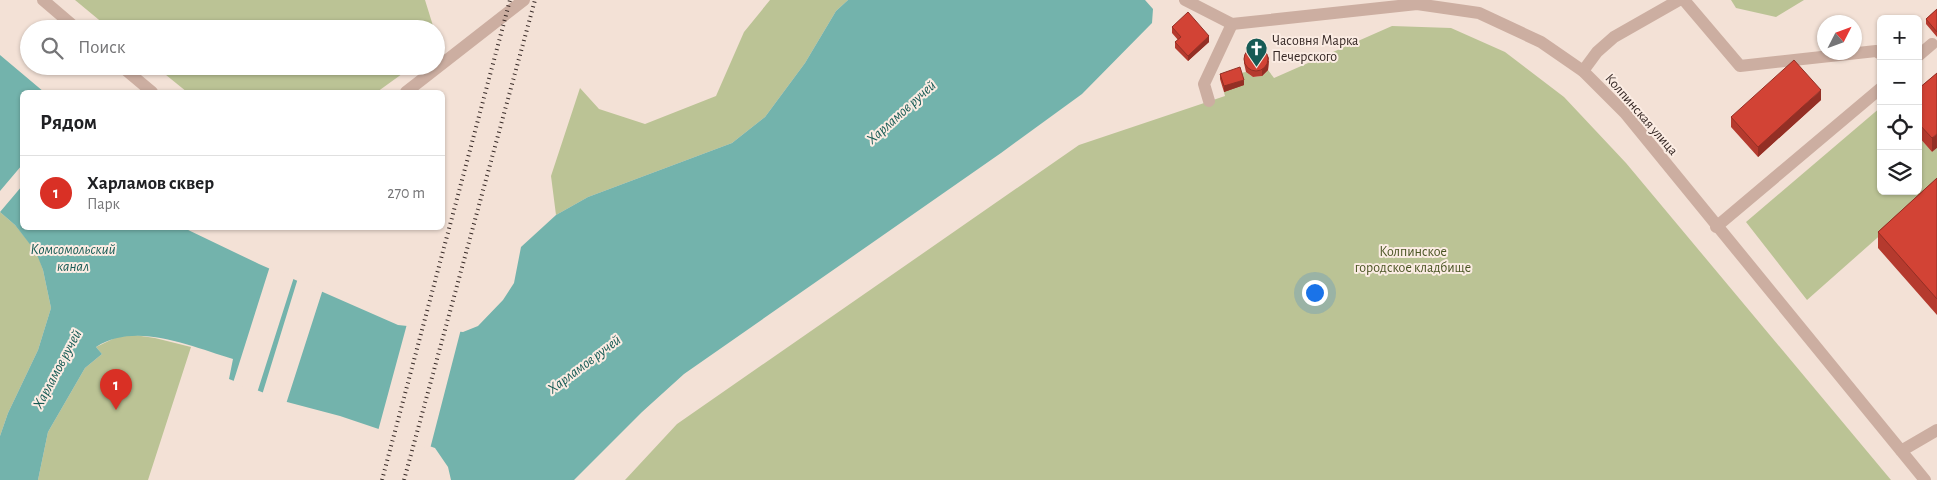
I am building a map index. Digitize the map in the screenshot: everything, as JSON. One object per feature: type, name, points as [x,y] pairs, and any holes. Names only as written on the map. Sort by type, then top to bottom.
[{"type":"street","points":[[43,0],[66,20]]},
{"type":"street","points":[[445,62],[524,0]]},
{"type":"street","points":[[1186,0],[1232,24],[1204,84],[1209,100]]},
{"type":"street","points":[[1584,71],[1598,52],[1614,37],[1679,0]]},
{"type":"street","points":[[1684,0],[1740,66],[1877,52]]},
{"type":"street","name":"Колпинская улица","points":[[1232,24],[1417,4],[1479,13],[1542,42],[1584,71],[1625,113],[1924,480]]},
{"type":"street","points":[[1922,53],[1932,44]]},
{"type":"street","points":[[132,75],[150,90]]},
{"type":"street","points":[[409,90],[428,75]]},
{"type":"street","points":[[1716,227],[1877,91]]},
{"type":"street","points":[[1901,451],[1937,430]]},
{"type":"green space","points":[[75,0],[425,0],[431,20],[99,20]]},
{"type":"green space","points":[[770,0],[848,0],[836,11],[805,63],[765,117],[732,143],[588,197],[556,215],[551,176],[580,88],[599,109],[645,124],[716,96],[744,32]]},
{"type":"green space","points":[[1731,0],[1804,0],[1776,17],[1736,8]]},
{"type":"green space","name":"Колпинское городское кладбище","points":[[1392,26],[1451,28],[1505,52],[1564,97],[1626,163],[1891,480],[625,480],[677,424],[1079,145],[1225,96],[1224,92],[1240,73],[1246,72],[1253,77],[1262,76],[1268,70],[1274,78]]},
{"type":"green space","points":[[166,75],[401,75],[380,90],[185,90]]},
{"type":"green space","points":[[1877,110],[1877,195],[1922,195],[1922,141],[1932,152],[1937,148],[1937,185],[1807,300],[1746,222]]},
{"type":"green space","points":[[0,212],[15,225],[37,252],[51,308],[38,350],[8,413],[0,436]]},
{"type":"green space","points":[[134,335],[191,347],[148,480],[38,480],[48,432],[85,368],[102,354],[96,347],[117,337]]},
{"type":"water","points":[[848,0],[1145,0],[1153,9],[1152,23],[1082,94],[1001,153],[684,374],[642,412],[574,480],[451,480],[448,467],[435,448],[340,416],[287,402],[229,379],[233,359],[164,339],[129,336],[112,340],[96,347],[102,354],[85,368],[48,432],[38,480],[0,480],[0,436],[8,413],[38,350],[51,308],[43,270],[36,252],[15,225],[0,212],[0,55],[20,72],[20,75],[24,75],[42,90],[20,90],[20,230],[188,230],[259,264],[398,325],[463,332],[478,326],[503,300],[514,283],[521,247],[556,215],[588,197],[732,143],[765,117],[805,63],[836,11]]},
{"type":"pier","points":[[20,167],[20,188],[0,212],[0,191]]},
{"type":"pier","points":[[270,266],[294,277],[257,393],[233,383]]},
{"type":"pier","points":[[298,278],[323,289],[286,404],[262,395]]},
{"type":"pier","points":[[407,324],[461,329],[430,449],[378,431]]},
{"type":"building","points":[[1937,9],[1937,32],[1926,19]]},
{"type":"building","points":[[1188,12],[1209,36],[1188,56],[1175,42],[1181,37],[1172,27]]},
{"type":"building","name":"Часовня Марка Печерского","points":[[1256,47],[1265,50],[1268,59],[1265,68],[1256,71],[1247,68],[1244,59],[1247,50]]},
{"type":"building","points":[[1794,60],[1821,90],[1758,147],[1731,117]]},
{"type":"building","points":[[1240,67],[1244,80],[1224,86],[1220,74]]},
{"type":"building","points":[[1937,73],[1937,134],[1932,138],[1922,127],[1922,86]]},
{"type":"building","points":[[1937,178],[1937,299],[1878,232],[1918,195],[1922,195],[1922,192]]},
{"type":"railway","points":[[382,480],[510,0]]},
{"type":"railway","points":[[404,480],[535,0]]},
{"type":"place","name":"Часовня Марка Печерского","points":[[1256,67]]},
{"type":"place","name":"Харламов сквер","points":[[116,410]]},
{"type":"water label","name":"Харламов ручей","points":[[901,112]]},
{"type":"water label","name":"Комсомольский канал","points":[[73,258]]},
{"type":"water label","name":"Харламов ручей","points":[[584,364]]},
{"type":"water label","name":"Харламов ручей","points":[[57,369]]}]
